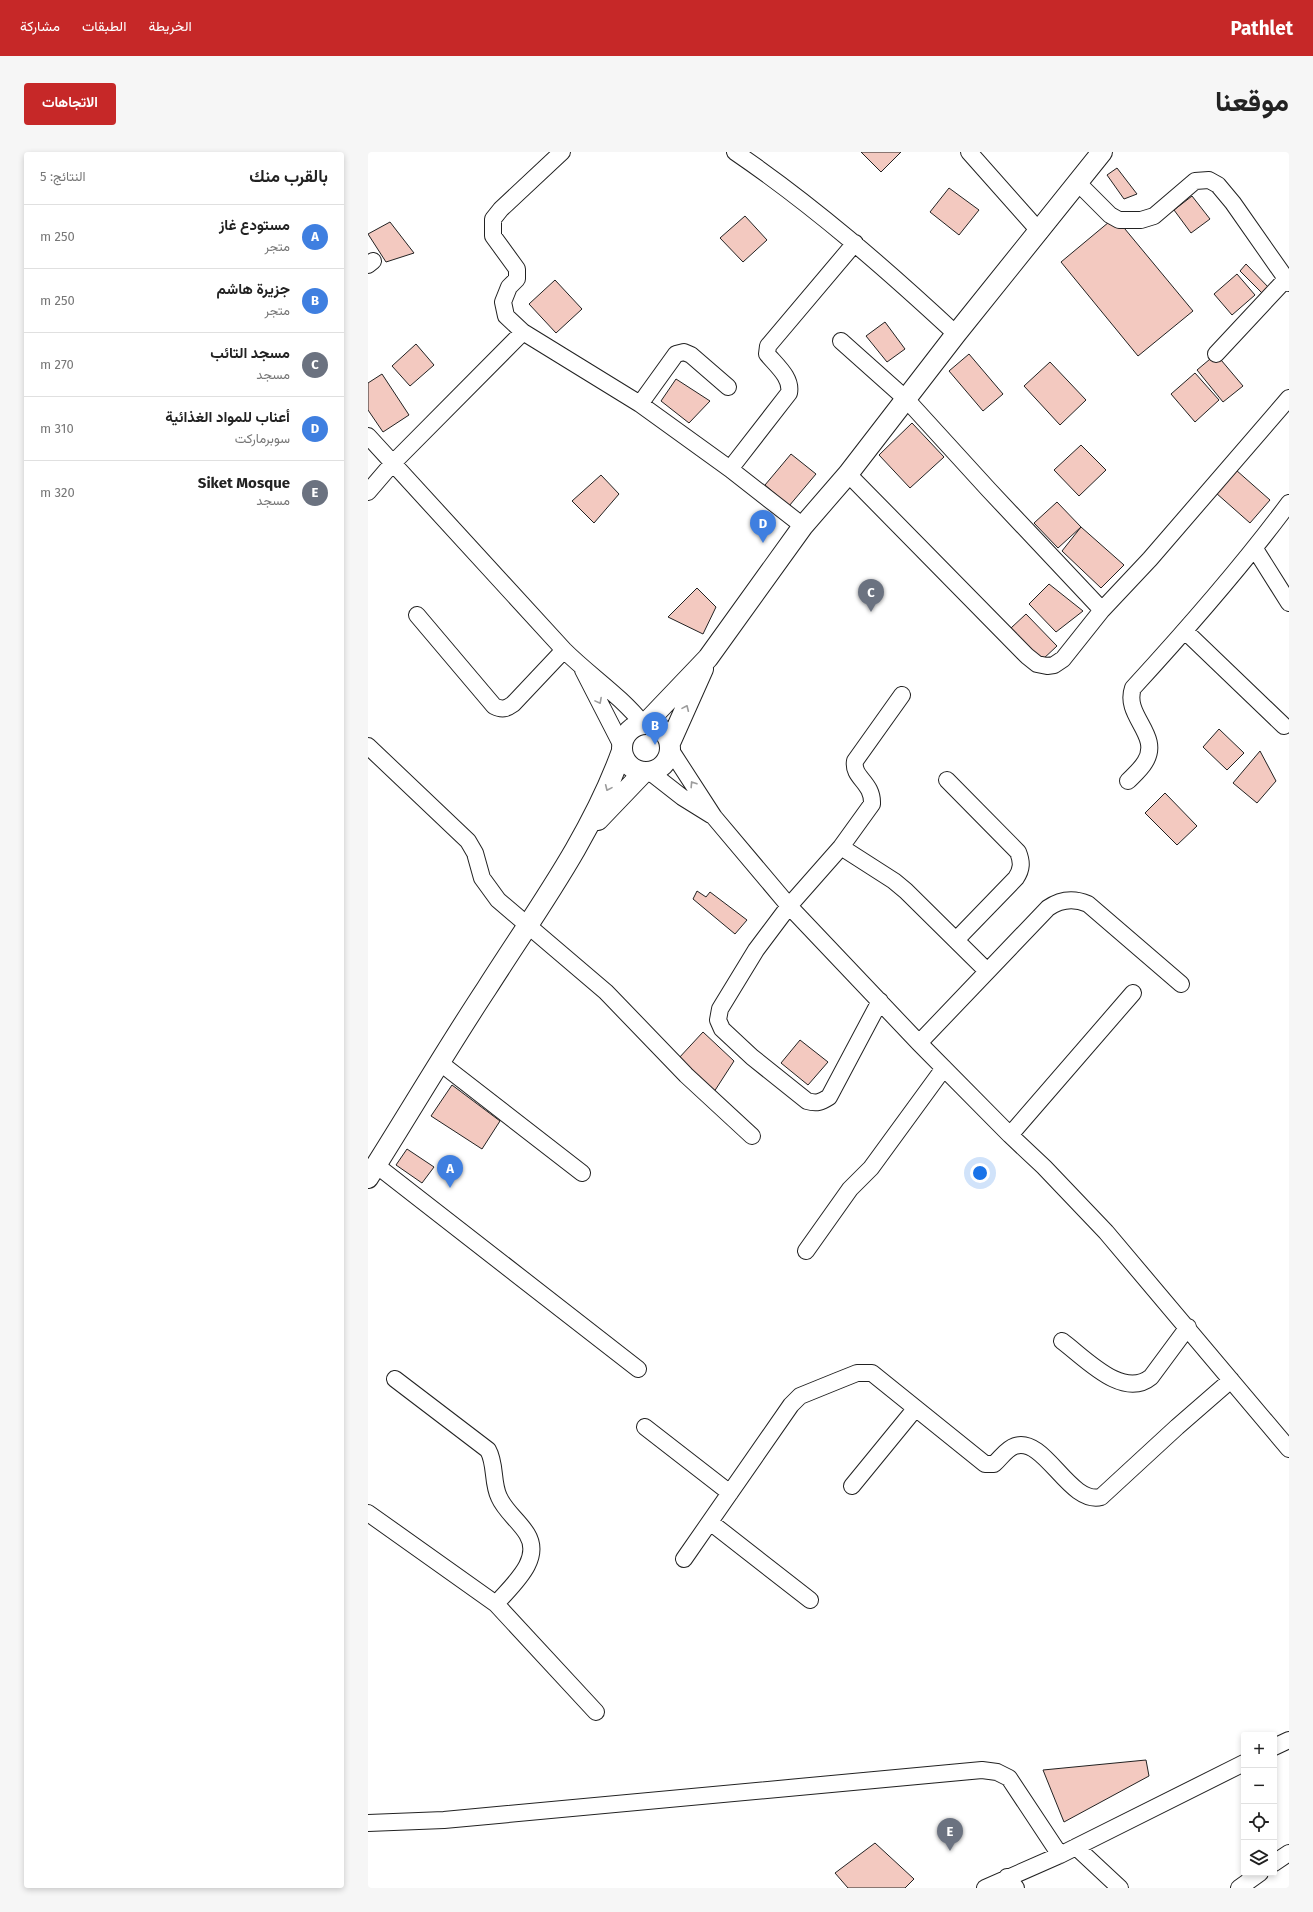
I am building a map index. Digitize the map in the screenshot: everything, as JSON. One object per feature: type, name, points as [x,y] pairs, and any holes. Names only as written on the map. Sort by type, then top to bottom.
[{"type":"main road","points":[[372,1172],[439,1062],[588,830],[610,786],[628,732],[644,724],[708,658],[803,526],[848,474],[956,334],[1040,232],[1102,152]]},
{"type":"main road","points":[[588,830],[647,772],[664,764],[670,746],[708,658]]},
{"type":"main road","points":[[644,724],[651,724],[661,729],[668,738],[670,746]]},
{"type":"main road","points":[[622,749],[630,766],[647,772]]},
{"type":"street","points":[[562,152],[501,209],[493,219],[494,236],[517,269],[517,279],[509,287],[504,302],[506,316],[523,332],[640,404],[730,469],[803,526]]},
{"type":"street","points":[[735,152],[801,199],[855,243],[956,334]]},
{"type":"street","points":[[969,152],[1040,232]]},
{"type":"street","points":[[1078,183],[1110,215],[1119,220],[1141,220],[1154,216],[1195,181],[1210,180],[1218,185],[1233,203],[1288,281],[1216,354]]},
{"type":"street","points":[[730,469],[789,393],[791,385],[768,354],[768,346],[855,243]]},
{"type":"street","points":[[368,492],[392,464],[523,332]]},
{"type":"street","points":[[841,341],[906,399],[1102,610]]},
{"type":"street","points":[[640,404],[676,354],[681,352],[691,355],[728,387]]},
{"type":"street","points":[[848,474],[1026,656],[1037,664],[1047,666],[1054,665],[1063,659],[1102,610],[1150,559],[1289,398]]},
{"type":"street","points":[[368,436],[392,464],[564,650],[631,708],[644,724]]},
{"type":"street","points":[[1128,780],[1146,761],[1149,750],[1148,738],[1131,703],[1133,688],[1185,631],[1255,549],[1289,503]]},
{"type":"street","points":[[1255,549],[1289,603]]},
{"type":"street","points":[[417,615],[494,706],[500,709],[507,708],[513,704],[564,650]]},
{"type":"street","points":[[1185,631],[1284,726]]},
{"type":"street","points":[[581,666],[622,749]]},
{"type":"street","points":[[880,1000],[829,1096],[821,1102],[814,1104],[807,1102],[752,1057],[722,1028],[718,1020],[720,1009],[756,950],[789,906],[841,847],[872,804],[871,790],[855,771],[855,762],[902,695]]},
{"type":"street","points":[[368,746],[468,840],[475,854],[482,878],[498,900],[606,992],[686,1075],[752,1136]]},
{"type":"street","points":[[670,746],[714,817],[789,906],[880,1000],[919,1043],[1010,1135],[1044,1167],[1106,1232],[1188,1327],[1289,1450]]},
{"type":"street","points":[[647,772],[682,797],[714,817]]},
{"type":"street","points":[[947,780],[1018,852],[1021,860],[1021,870],[1016,878],[956,940]]},
{"type":"street","points":[[841,847],[894,881],[987,971]]},
{"type":"street","points":[[919,1043],[1048,908],[1063,900],[1079,900],[1088,904],[1180,984]]},
{"type":"street","points":[[1010,1135],[1133,993]]},
{"type":"street","points":[[439,1062],[582,1173]]},
{"type":"street","points":[[806,1251],[850,1189],[871,1168],[944,1068]]},
{"type":"street","points":[[372,1172],[638,1369]]},
{"type":"street","points":[[1062,1341],[1111,1379],[1122,1384],[1133,1385],[1144,1383],[1151,1377],[1188,1327]]},
{"type":"street","points":[[684,1559],[791,1405],[800,1396],[857,1373],[872,1373],[985,1464],[990,1466],[994,1464],[1005,1452],[1015,1446],[1024,1445],[1034,1450],[1079,1492],[1094,1499],[1101,1497],[1176,1427],[1231,1380]]},
{"type":"street","points":[[395,1379],[488,1450],[491,1455],[495,1488],[499,1499],[527,1533],[532,1544],[532,1554],[525,1571],[496,1604]]},
{"type":"street","points":[[852,1486],[915,1409]]},
{"type":"street","points":[[645,1427],[730,1493]]},
{"type":"street","points":[[368,1513],[496,1604],[596,1712]]},
{"type":"street","points":[[710,1522],[810,1600]]},
{"type":"street","points":[[1277,1746],[1289,1740]]},
{"type":"street","points":[[985,1888],[1011,1883],[1060,1855],[1241,1764]]},
{"type":"street","points":[[368,1823],[444,1820],[982,1770],[997,1772],[1009,1778],[1060,1855]]},
{"type":"street","points":[[1076,1847],[1120,1888]]},
{"type":"street","points":[[1277,1861],[1289,1853]]},
{"type":"street","points":[[1239,1888],[1256,1876]]},
{"type":"building","points":[[861,152],[901,152],[881,172]]},
{"type":"building","points":[[1117,168],[1137,194],[1124,199],[1107,175]]},
{"type":"building","points":[[949,188],[979,210],[959,235],[930,212]]},
{"type":"building","points":[[1192,196],[1210,219],[1191,233],[1174,210]]},
{"type":"building","points":[[745,216],[767,240],[743,262],[720,238]]},
{"type":"building","points":[[1115,217],[1193,311],[1138,356],[1061,262]]},
{"type":"building","points":[[390,222],[414,253],[386,262],[368,234]]},
{"type":"building","points":[[1246,264],[1270,289],[1264,295],[1240,271]]},
{"type":"building","points":[[1237,274],[1255,295],[1232,315],[1214,294]]},
{"type":"building","points":[[555,280],[582,309],[556,333],[529,304]]},
{"type":"building","points":[[885,322],[905,349],[887,362],[866,336]]},
{"type":"building","points":[[416,344],[434,365],[410,386],[392,366]]},
{"type":"building","points":[[969,354],[1003,394],[983,411],[949,371]]},
{"type":"building","points":[[1216,354],[1243,386],[1223,402],[1197,370]]},
{"type":"building","points":[[1050,362],[1086,400],[1060,425],[1024,386]]},
{"type":"building","points":[[1195,373],[1219,400],[1195,422],[1171,394]]},
{"type":"building","points":[[382,374],[409,415],[383,432],[368,410],[368,383]]},
{"type":"building","points":[[676,379],[710,401],[689,423],[661,401]]},
{"type":"building","points":[[912,423],[944,457],[910,488],[879,455]]},
{"type":"building","points":[[1081,445],[1106,470],[1079,496],[1054,470]]},
{"type":"building","points":[[791,454],[816,474],[789,506],[765,485]]},
{"type":"building","points":[[1236,470],[1270,500],[1250,523],[1216,493]]},
{"type":"building","points":[[601,475],[619,494],[594,523],[572,501]]},
{"type":"building","points":[[1057,502],[1081,527],[1058,548],[1034,523]]},
{"type":"building","points":[[1081,527],[1124,565],[1101,588],[1062,551]]},
{"type":"building","points":[[1049,584],[1083,611],[1056,632],[1029,604]]},
{"type":"building","points":[[697,588],[716,607],[703,634],[668,617]]},
{"type":"building","points":[[1026,614],[1057,646],[1042,660],[1011,628]]},
{"type":"building","points":[[1219,729],[1244,753],[1227,770],[1203,747]]},
{"type":"building","points":[[1260,751],[1276,781],[1257,803],[1233,783]]},
{"type":"building","points":[[1165,793],[1197,826],[1177,845],[1145,813]]},
{"type":"building","points":[[697,891],[706,897],[710,892],[747,920],[735,934],[693,899]]},
{"type":"building","points":[[703,1032],[734,1061],[712,1095],[678,1059]]},
{"type":"building","points":[[800,1040],[828,1062],[808,1085],[781,1063]]},
{"type":"building","points":[[452,1085],[500,1121],[482,1149],[431,1116]]},
{"type":"building","points":[[407,1149],[434,1167],[422,1183],[396,1165]]},
{"type":"building","points":[[1146,1760],[1149,1776],[1064,1822],[1043,1770]]},
{"type":"building","points":[[875,1843],[914,1879],[905,1888],[848,1888],[835,1873]]},
{"type":"place","name":"أعناب للمواد الغذائية","points":[[763,543]]},
{"type":"place","name":"مسجد التائب","points":[[871,612]]},
{"type":"place","name":"جزيرة هاشم","points":[[655,745]]},
{"type":"place","name":"مستودع غاز","points":[[450,1188]]},
{"type":"place","name":"Siket Mosque","points":[[950,1851]]}]
